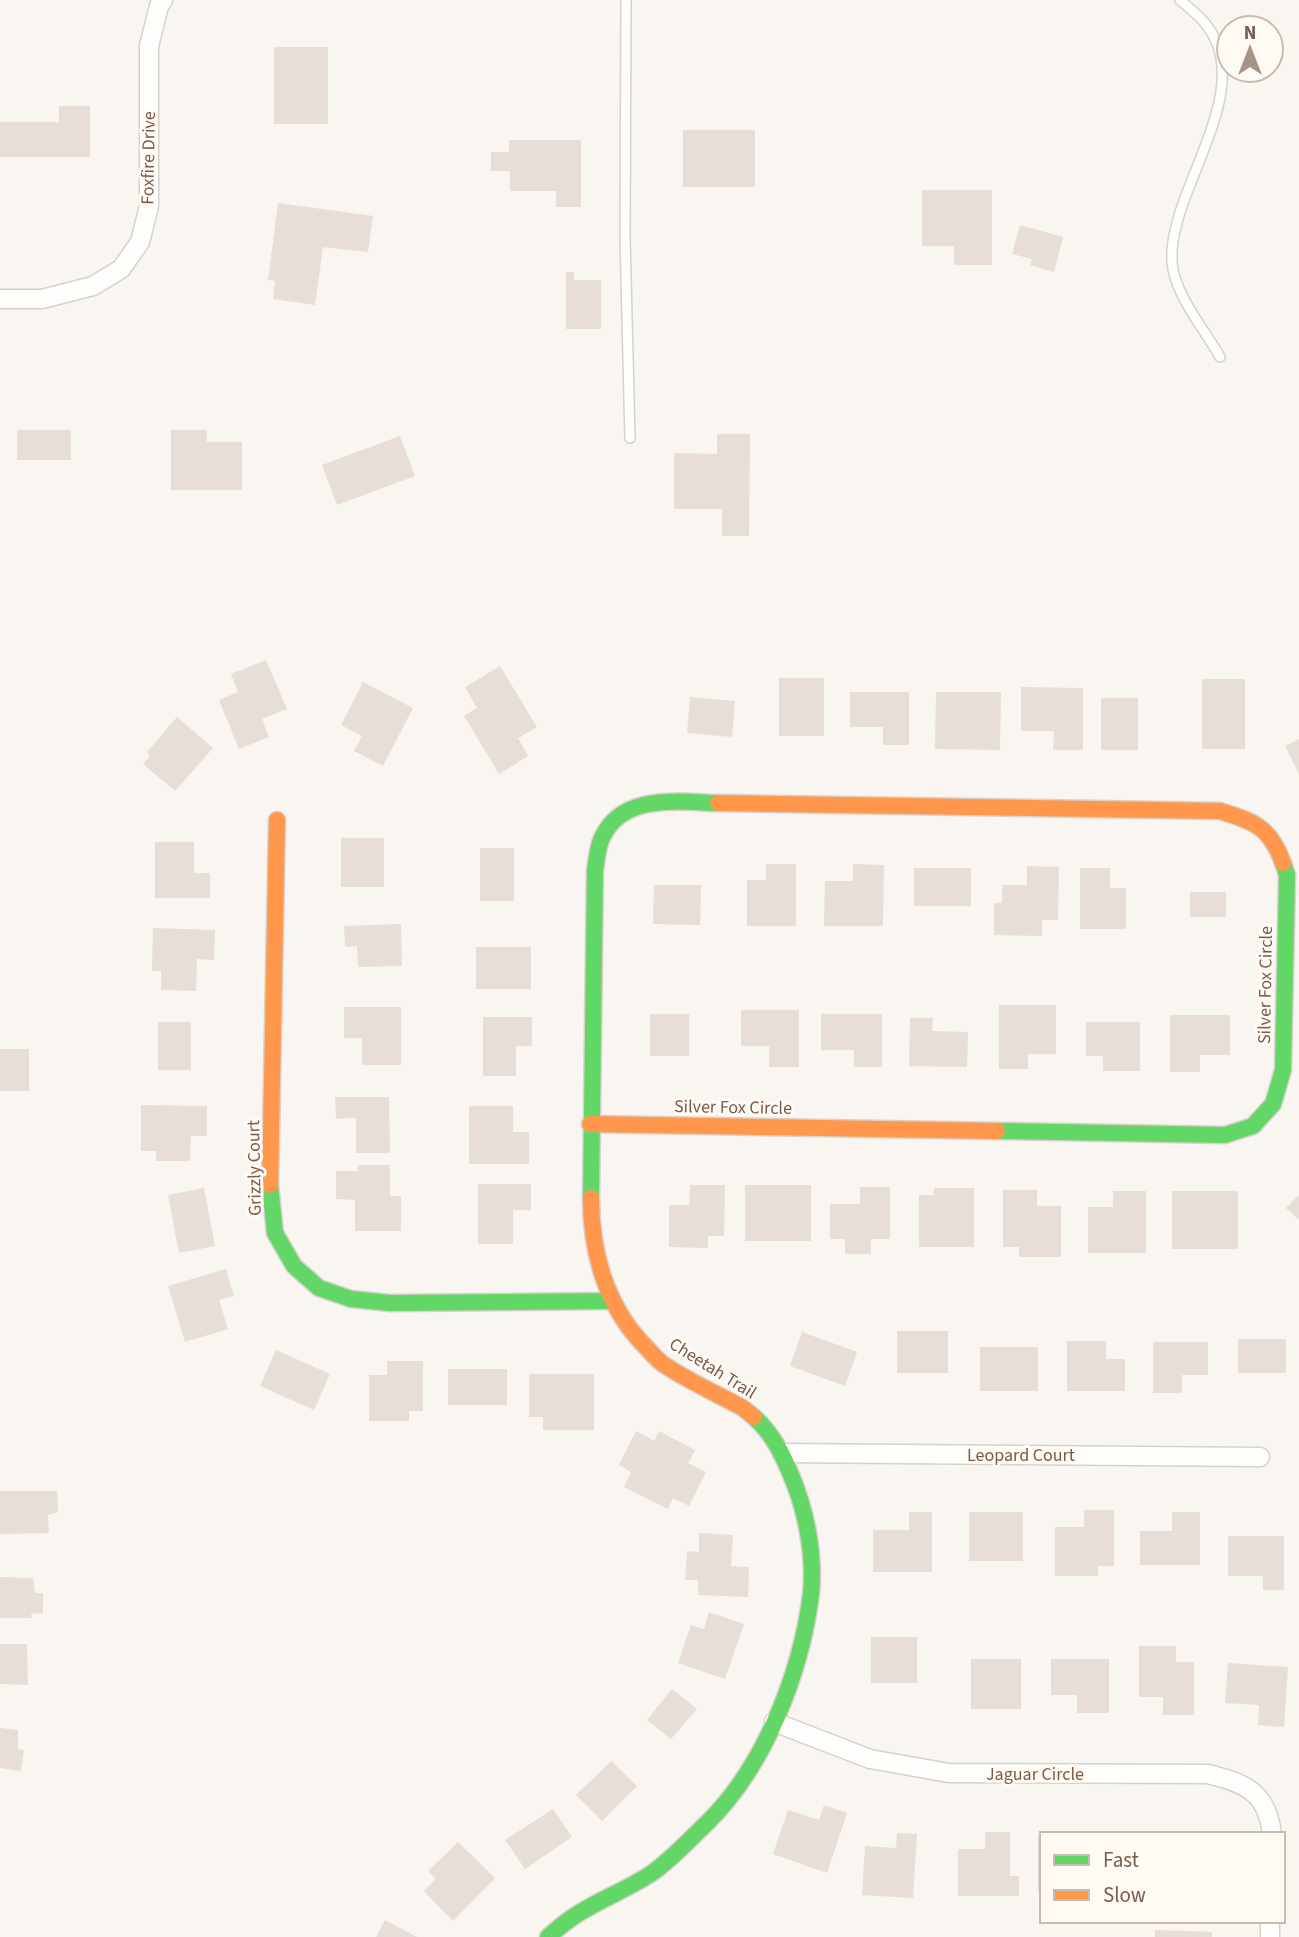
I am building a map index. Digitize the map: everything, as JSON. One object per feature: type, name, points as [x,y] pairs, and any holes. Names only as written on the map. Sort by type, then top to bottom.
[{"type":"street","name":"Foxfire Drive","points":[[0,299],[42,299],[93,286],[121,269],[140,242],[149,206],[149,47],[159,6],[163,0]]},
{"type":"street","name":"Silver Fox Circle","points":[[590,1124],[1225,1135],[1253,1126],[1273,1104],[1283,1070],[1287,875],[1276,843],[1253,821],[1220,811],[676,802],[645,802],[619,815]]},
{"type":"street","name":"Cheetah Trail","points":[[548,1937],[573,1917],[653,1872],[709,1821],[751,1768],[774,1721],[799,1656],[811,1592],[809,1540],[800,1494],[782,1453],[765,1427],[743,1408],[662,1363],[631,1331],[612,1301],[597,1258],[591,1215],[590,1124],[595,870],[602,838],[619,815]]},
{"type":"street","name":"Grizzly Court","points":[[277,820],[270,1195],[275,1233],[294,1266],[319,1288],[351,1298],[390,1303],[612,1301]]},
{"type":"street","name":"Leopard Court","points":[[782,1453],[1261,1457]]},
{"type":"street","name":"Jaguar Circle","points":[[774,1721],[870,1759],[949,1773],[1208,1774],[1240,1782],[1262,1801],[1271,1832]]},
{"type":"lane","points":[[626,0],[625,236],[630,438]]},
{"type":"lane","points":[[1180,0],[1205,23],[1222,65],[1220,99],[1176,225],[1172,264],[1184,296],[1220,358]]},
{"type":"building","points":[[274,47],[328,47],[328,124],[274,124]]},
{"type":"building","points":[[59,106],[90,106],[90,157],[0,157],[0,122],[59,122]]},
{"type":"building","points":[[683,130],[755,130],[755,187],[683,187]]},
{"type":"building","points":[[509,140],[581,140],[581,207],[556,207],[556,191],[510,191],[510,171],[491,171],[491,152],[509,152]]},
{"type":"building","points":[[922,190],[992,190],[992,265],[954,265],[954,246],[922,246]]},
{"type":"building","points":[[278,203],[373,216],[368,252],[323,247],[315,305],[273,299],[275,281],[268,280]]},
{"type":"building","points":[[1020,225],[1063,237],[1054,272],[1030,265],[1032,259],[1012,254]]},
{"type":"building","points":[[566,272],[574,272],[574,280],[601,280],[601,329],[566,329]]},
{"type":"building","points":[[17,430],[71,430],[71,460],[17,460]]},
{"type":"building","points":[[171,430],[207,430],[207,442],[242,442],[242,490],[171,490]]},
{"type":"building","points":[[717,434],[750,434],[749,536],[722,536],[722,509],[674,509],[674,453],[717,454]]},
{"type":"building","points":[[400,436],[415,476],[337,505],[322,465]]},
{"type":"building","points":[[266,660],[287,709],[262,719],[269,737],[239,749],[219,700],[238,692],[231,674]]},
{"type":"building","points":[[500,666],[537,727],[518,738],[528,756],[499,774],[464,716],[477,708],[465,687]]},
{"type":"building","points":[[779,678],[824,678],[824,736],[779,736]]},
{"type":"building","points":[[1202,679],[1245,679],[1245,749],[1202,749]]},
{"type":"building","points":[[363,682],[413,708],[383,766],[354,751],[362,736],[341,725]]},
{"type":"building","points":[[1021,687],[1083,688],[1083,750],[1053,750],[1054,731],[1021,731]]},
{"type":"building","points":[[850,692],[909,692],[909,745],[883,745],[883,727],[850,727]]},
{"type":"building","points":[[936,692],[1001,692],[1000,750],[935,749]]},
{"type":"building","points":[[690,697],[735,701],[732,737],[687,733]]},
{"type":"building","points":[[1101,698],[1138,698],[1138,750],[1101,750]]},
{"type":"building","points":[[177,717],[213,748],[175,791],[143,764],[150,756],[147,752]]},
{"type":"building","points":[[1299,739],[1299,774],[1285,746]]},
{"type":"building","points":[[341,838],[384,838],[384,887],[341,887]]},
{"type":"building","points":[[155,842],[194,842],[194,873],[210,873],[210,898],[155,898]]},
{"type":"building","points":[[480,848],[514,848],[514,901],[480,901]]},
{"type":"building","points":[[766,864],[796,864],[796,926],[747,926],[747,880],[766,880]]},
{"type":"building","points":[[853,864],[884,865],[883,926],[824,926],[825,881],[853,881]]},
{"type":"building","points":[[1027,866],[1059,867],[1058,920],[1042,920],[1042,936],[994,935],[994,903],[1002,903],[1002,885],[1027,885]]},
{"type":"building","points":[[914,868],[971,868],[971,906],[914,906]]},
{"type":"building","points":[[1080,868],[1110,868],[1110,888],[1126,888],[1126,929],[1080,929]]},
{"type":"building","points":[[654,885],[701,885],[700,925],[653,924]]},
{"type":"building","points":[[1190,892],[1226,892],[1226,917],[1190,917]]},
{"type":"building","points":[[401,924],[402,966],[358,967],[357,946],[345,947],[344,926]]},
{"type":"building","points":[[153,928],[215,930],[214,960],[197,959],[196,991],[161,990],[161,971],[152,971]]},
{"type":"building","points":[[476,947],[531,947],[531,989],[476,989]]},
{"type":"building","points":[[999,1005],[1056,1005],[1056,1054],[1028,1054],[1028,1069],[999,1069]]},
{"type":"building","points":[[344,1007],[401,1007],[401,1065],[362,1065],[362,1038],[344,1038]]},
{"type":"building","points":[[741,1010],[799,1010],[799,1067],[769,1067],[769,1046],[741,1046]]},
{"type":"building","points":[[650,1014],[689,1014],[689,1056],[650,1056]]},
{"type":"building","points":[[821,1014],[882,1014],[882,1067],[854,1067],[854,1050],[821,1050]]},
{"type":"building","points":[[1170,1015],[1230,1015],[1230,1055],[1200,1055],[1200,1072],[1170,1072]]},
{"type":"building","points":[[483,1017],[532,1017],[532,1046],[516,1046],[516,1076],[483,1076]]},
{"type":"building","points":[[910,1018],[933,1018],[932,1031],[968,1032],[967,1067],[909,1066]]},
{"type":"building","points":[[158,1022],[191,1022],[191,1070],[158,1070]]},
{"type":"building","points":[[1086,1022],[1140,1022],[1140,1071],[1103,1071],[1103,1056],[1086,1056]]},
{"type":"building","points":[[0,1049],[29,1049],[29,1091],[0,1091]]},
{"type":"building","points":[[335,1097],[389,1097],[390,1153],[356,1153],[356,1118],[336,1119]]},
{"type":"building","points":[[141,1105],[207,1106],[207,1136],[191,1136],[190,1161],[156,1161],[156,1151],[141,1151]]},
{"type":"building","points":[[469,1106],[513,1106],[513,1132],[529,1132],[529,1164],[469,1164]]},
{"type":"building","points":[[358,1165],[390,1165],[390,1196],[401,1196],[401,1231],[355,1231],[355,1200],[336,1199],[336,1171],[358,1171]]},
{"type":"building","points":[[478,1184],[531,1184],[531,1210],[513,1210],[513,1244],[478,1244]]},
{"type":"building","points":[[690,1185],[725,1185],[724,1236],[708,1236],[708,1248],[669,1247],[669,1205],[689,1205]]},
{"type":"building","points":[[745,1185],[811,1185],[811,1241],[745,1241]]},
{"type":"building","points":[[860,1187],[890,1187],[890,1239],[871,1239],[871,1254],[845,1254],[845,1239],[830,1239],[830,1204],[860,1204]]},
{"type":"building","points":[[204,1188],[215,1246],[179,1253],[168,1195]]},
{"type":"building","points":[[934,1188],[974,1188],[974,1247],[919,1247],[919,1195],[934,1195]]},
{"type":"building","points":[[1003,1190],[1037,1190],[1037,1206],[1061,1206],[1061,1257],[1019,1257],[1019,1247],[1003,1247]]},
{"type":"building","points":[[1113,1191],[1146,1191],[1146,1253],[1088,1253],[1088,1207],[1113,1207]]},
{"type":"building","points":[[1172,1191],[1238,1191],[1238,1249],[1172,1249]]},
{"type":"building","points":[[1299,1195],[1299,1220],[1286,1208]]},
{"type":"building","points":[[226,1269],[234,1296],[219,1300],[228,1329],[185,1342],[168,1286]]},
{"type":"building","points":[[897,1331],[948,1331],[948,1373],[897,1373]]},
{"type":"building","points":[[802,1332],[857,1352],[845,1386],[790,1366]]},
{"type":"building","points":[[1238,1339],[1286,1339],[1286,1373],[1238,1373]]},
{"type":"building","points":[[1067,1341],[1106,1341],[1106,1359],[1125,1359],[1125,1391],[1067,1391]]},
{"type":"building","points":[[1153,1342],[1208,1342],[1208,1375],[1182,1375],[1182,1393],[1153,1393]]},
{"type":"building","points":[[980,1347],[1038,1347],[1038,1391],[980,1391]]},
{"type":"building","points":[[276,1350],[330,1374],[314,1410],[260,1386]]},
{"type":"building","points":[[387,1361],[423,1361],[423,1411],[409,1411],[409,1421],[369,1421],[369,1375],[387,1375]]},
{"type":"building","points":[[448,1369],[507,1369],[507,1405],[448,1405]]},
{"type":"building","points":[[529,1374],[594,1374],[594,1430],[543,1430],[543,1417],[529,1417]]},
{"type":"building","points":[[636,1431],[654,1441],[659,1431],[695,1450],[688,1463],[706,1472],[689,1506],[673,1498],[668,1509],[624,1487],[631,1472],[619,1465]]},
{"type":"building","points":[[0,1491],[57,1491],[58,1512],[48,1515],[49,1533],[0,1534]]},
{"type":"building","points":[[1084,1510],[1114,1510],[1114,1566],[1098,1566],[1098,1576],[1055,1576],[1055,1527],[1084,1527]]},
{"type":"building","points":[[909,1512],[932,1512],[932,1572],[873,1572],[873,1530],[909,1530]]},
{"type":"building","points":[[969,1512],[1023,1512],[1023,1561],[969,1561]]},
{"type":"building","points":[[1172,1512],[1200,1512],[1200,1565],[1140,1565],[1140,1531],[1172,1531]]},
{"type":"building","points":[[699,1533],[733,1535],[731,1566],[749,1567],[748,1597],[698,1595],[698,1580],[685,1580],[687,1551],[699,1552]]},
{"type":"building","points":[[1228,1536],[1284,1536],[1284,1590],[1263,1590],[1263,1576],[1228,1576]]},
{"type":"building","points":[[0,1577],[33,1578],[35,1593],[43,1593],[43,1613],[31,1614],[32,1618],[0,1618]]},
{"type":"building","points":[[709,1612],[744,1624],[725,1679],[678,1663],[691,1625],[704,1629]]},
{"type":"building","points":[[871,1637],[917,1637],[917,1683],[871,1683]]},
{"type":"building","points":[[0,1644],[27,1644],[28,1685],[0,1684]]},
{"type":"building","points":[[1139,1646],[1176,1646],[1176,1662],[1194,1662],[1194,1715],[1163,1715],[1163,1697],[1139,1697]]},
{"type":"building","points":[[971,1659],[1021,1659],[1021,1709],[971,1709]]},
{"type":"building","points":[[1051,1659],[1109,1659],[1109,1713],[1077,1713],[1077,1695],[1051,1695]]},
{"type":"building","points":[[1228,1663],[1288,1667],[1284,1727],[1258,1725],[1259,1705],[1225,1703]]},
{"type":"building","points":[[672,1689],[697,1709],[671,1739],[647,1720]]},
{"type":"building","points":[[0,1728],[18,1730],[18,1749],[24,1750],[21,1771],[0,1768]]},
{"type":"building","points":[[611,1761],[637,1786],[602,1821],[576,1795]]},
{"type":"building","points":[[824,1805],[847,1813],[827,1873],[773,1854],[788,1810],[819,1820]]},
{"type":"building","points":[[553,1809],[572,1837],[525,1869],[505,1840]]},
{"type":"building","points":[[985,1832],[1010,1832],[1010,1876],[1019,1876],[1019,1896],[958,1896],[958,1849],[985,1849]]},
{"type":"building","points":[[897,1833],[917,1834],[913,1898],[862,1895],[865,1846],[896,1848]]},
{"type":"building","points":[[1038,1834],[1040,1834],[1040,1893]]},
{"type":"building","points":[[458,1842],[495,1878],[453,1921],[424,1891],[436,1879],[428,1871]]},
{"type":"building","points":[[385,1920],[417,1937],[376,1937]]},
{"type":"building","points":[[1155,1930],[1212,1932],[1212,1937],[1155,1937]]},
{"type":"traffic: fast","points":[[591,1198],[595,870],[600,842],[611,824],[623,813],[637,807],[669,802],[718,803]]},
{"type":"traffic: fast","points":[[997,1131],[1225,1135],[1253,1126],[1273,1104],[1283,1070],[1287,875],[1283,863]]},
{"type":"traffic: fast","points":[[270,1185],[275,1233],[294,1266],[319,1288],[351,1299],[390,1303],[612,1301]]},
{"type":"traffic: fast","points":[[548,1937],[583,1911],[652,1873],[680,1849],[728,1800],[763,1746],[777,1717],[799,1655],[811,1594],[812,1564],[805,1518],[796,1489],[776,1444],[754,1417]]},
{"type":"traffic: slow","points":[[718,803],[1220,811],[1260,828],[1273,841],[1283,863]]},
{"type":"traffic: slow","points":[[270,1185],[277,820]]},
{"type":"traffic: slow","points":[[590,1124],[997,1131]]},
{"type":"traffic: slow","points":[[591,1198],[594,1238],[603,1277],[631,1330],[663,1364],[743,1408],[754,1417]]}]
